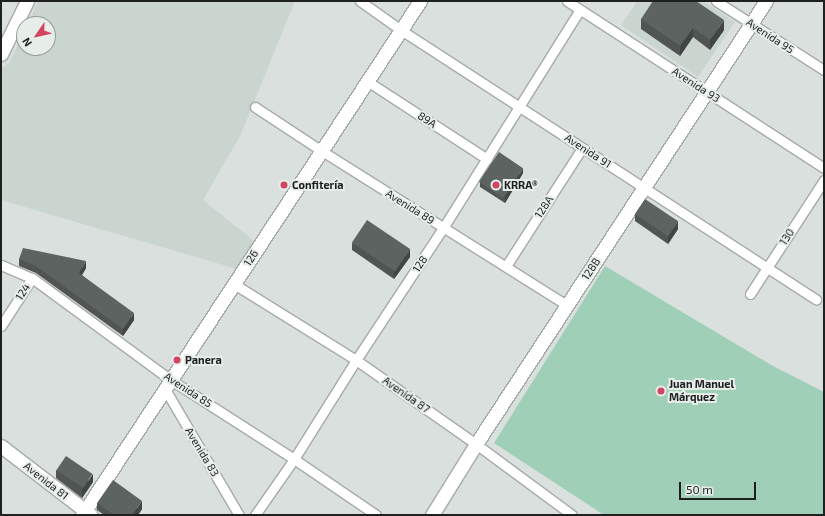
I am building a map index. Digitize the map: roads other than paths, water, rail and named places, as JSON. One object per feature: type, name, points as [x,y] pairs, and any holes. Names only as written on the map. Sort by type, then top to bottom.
[{"type":"street","points":[[1,54],[27,1]]},
{"type":"street","name":"Avenida 91","points":[[360,1],[401,30],[816,300]]},
{"type":"street","name":"126","points":[[86,514],[168,385],[420,1]]},
{"type":"street","name":"Avenida 93","points":[[567,1],[824,168]]},
{"type":"street","name":"Avenida 95","points":[[716,1],[824,70]]},
{"type":"street","name":"128B","points":[[432,515],[476,444],[766,1]]},
{"type":"street","name":"128","points":[[255,515],[294,459],[356,360],[443,228],[580,10]]},
{"type":"street","name":"89A","points":[[367,81],[487,159]]},
{"type":"street","name":"Avenida 89","points":[[255,107],[443,228],[567,305]]},
{"type":"street","name":"128A","points":[[506,266],[582,148]]},
{"type":"street","name":"130","points":[[750,294],[824,180]]},
{"type":"street","name":"Avenida 85","points":[[1,265],[32,278],[168,385],[294,459],[376,515]]},
{"type":"street","name":"124","points":[[1,326],[32,278]]},
{"type":"street","name":"Avenida 87","points":[[234,284],[356,360],[476,444],[572,515]]},
{"type":"street","name":"Avenida 83","points":[[168,385],[239,515]]},
{"type":"street","name":"Avenida 81","points":[[1,446],[86,514]]},
{"type":"place","name":"Confitería","points":[[284,185]]},
{"type":"place","name":"KRRA®","points":[[496,185]]},
{"type":"place","name":"Panera","points":[[177,360]]},
{"type":"place","name":"Juan Manuel Márquez","points":[[661,391]]}]
